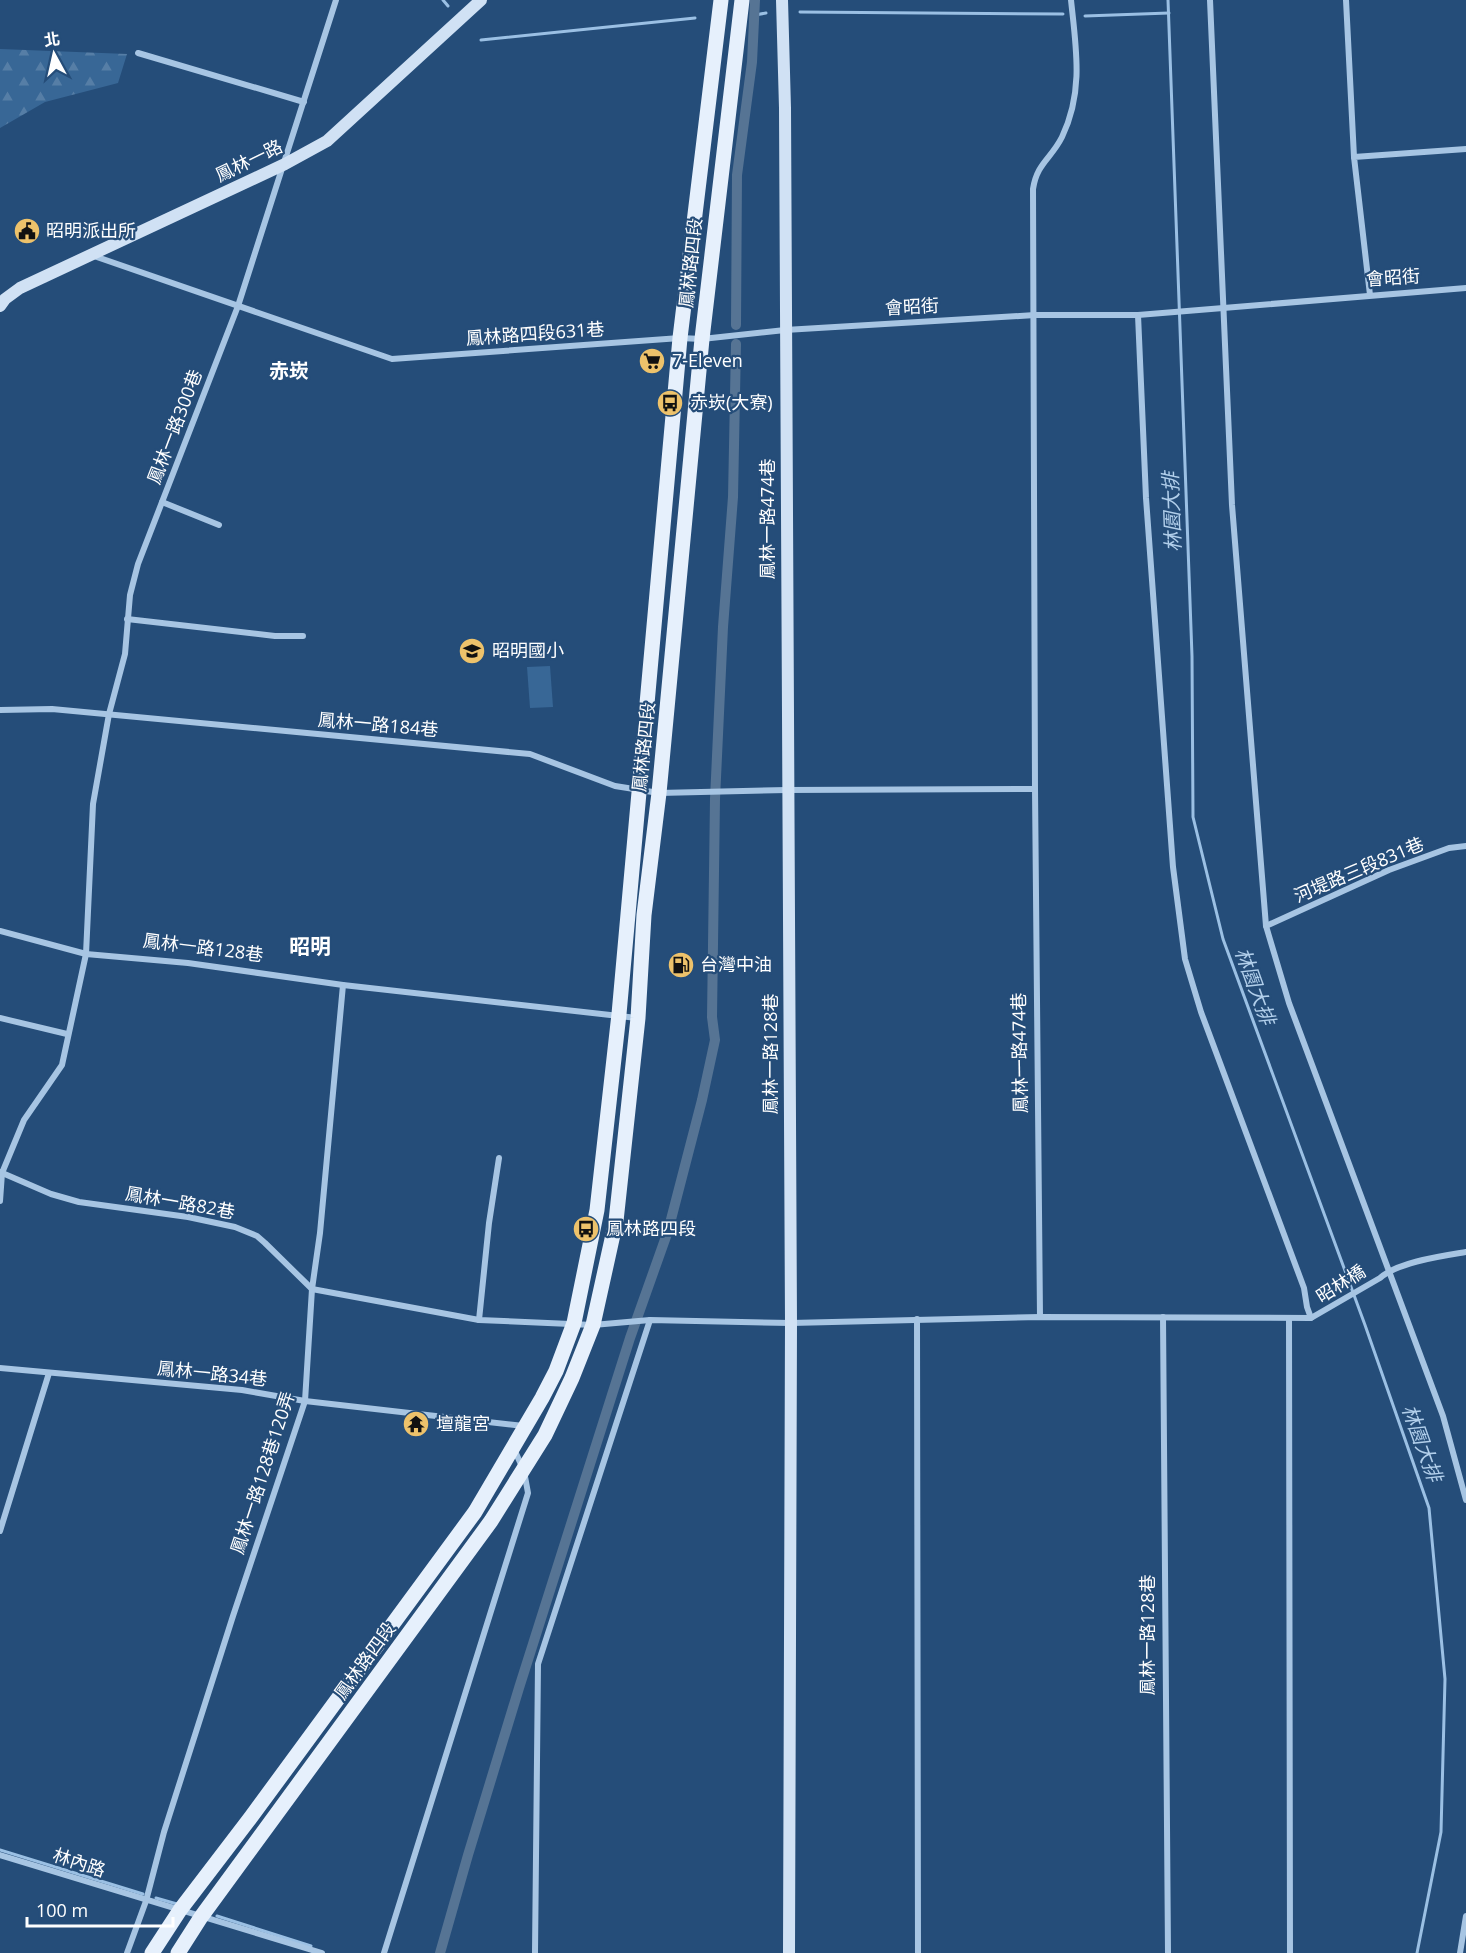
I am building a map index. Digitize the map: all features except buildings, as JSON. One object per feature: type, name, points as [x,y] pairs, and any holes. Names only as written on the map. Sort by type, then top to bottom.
[{"type":"main road","name":"鳳林路四段","points":[[152,1953],[180,1910],[468,1521],[527,1426],[556,1371],[574,1323],[597,1217],[619,1014],[680,338],[721,0]]},
{"type":"main road","name":"鳳林路四段","points":[[178,1953],[201,1917],[491,1521],[545,1435],[572,1378],[593,1325],[616,1221],[638,1018],[644,915],[659,793],[702,339],[742,0]]},
{"type":"street","name":"鳳林一路300巷","points":[[219,525],[162,502],[238,306],[336,0]]},
{"type":"street","name":"鳳林一路","points":[[0,306],[20,288],[285,164],[327,141],[481,0]]},
{"type":"street","name":"鳳林一路474巷","points":[[782,0],[785,108],[787,790]]},
{"type":"street","name":"鳳林一路474巷","points":[[1040,1317],[1033,189],[1036,174],[1061,140],[1069,121],[1077,86],[1071,0]]},
{"type":"street","points":[[1210,0],[1232,505],[1266,926],[1289,1003],[1443,1416],[1466,1500]]},
{"type":"street","points":[[1346,0],[1354,157],[1370,295]]},
{"type":"street","points":[[138,53],[304,102]]},
{"type":"street","points":[[1354,157],[1466,149]]},
{"type":"street","points":[[90,255],[238,306]]},
{"type":"street","name":"會昭街","points":[[680,338],[702,339],[785,330],[1035,315],[1142,315],[1466,288]]},
{"type":"street","name":"鳳林路四段631巷","points":[[238,306],[392,359],[680,338]]},
{"type":"street","points":[[1142,315],[1147,509],[1173,867],[1185,959],[1201,1012],[1304,1288],[1307,1307],[1315,1317]]},
{"type":"street","points":[[0,1201],[1,1172],[24,1120],[62,1065],[86,954],[93,804],[109,714],[125,654],[130,595],[138,564],[162,502]]},
{"type":"street","points":[[127,619],[275,636],[303,636]]},
{"type":"street","name":"鳳林一路184巷","points":[[0,710],[52,709],[530,754],[615,786],[638,790]]},
{"type":"street","points":[[638,790],[659,793],[1035,789]]},
{"type":"street","name":"鳳林一路128巷","points":[[787,790],[791,1323],[789,1953]]},
{"type":"street","name":"河堤路三段831巷","points":[[1266,926],[1389,870],[1449,848],[1466,846]]},
{"type":"street","name":"鳳林一路128巷","points":[[0,932],[86,954],[188,963],[343,985],[619,1014],[638,1018]]},
{"type":"street","name":"鳳林一路128巷120弄","points":[[127,1953],[146,1901],[165,1832],[233,1616],[305,1401],[312,1289],[320,1233],[343,985]]},
{"type":"street","points":[[0,1018],[68,1034]]},
{"type":"street","points":[[479,1320],[489,1223],[499,1158]]},
{"type":"street","name":"鳳林一路82巷","points":[[1,1172],[51,1194],[79,1202],[188,1217],[235,1227],[257,1236],[312,1289]]},
{"type":"street","points":[[1389,1270],[1466,1252]]},
{"type":"street","name":"昭林橋","points":[[1315,1317],[1380,1278],[1389,1270]]},
{"type":"street","points":[[312,1289],[479,1320],[593,1325],[650,1320],[791,1323],[1040,1317],[1289,1319],[1315,1317]]},
{"type":"street","name":"鳳林一路128巷","points":[[1163,1317],[1168,1953]]},
{"type":"street","points":[[917,1319],[918,1953]]},
{"type":"street","points":[[1289,1319],[1290,1953]]},
{"type":"street","points":[[535,1953],[538,1665],[650,1320]]},
{"type":"street","name":"鳳林一路34巷","points":[[0,1368],[242,1390],[305,1401],[527,1426]]},
{"type":"street","points":[[0,1531],[49,1373]]},
{"type":"street","points":[[384,1953],[528,1493],[524,1471],[514,1449]]},
{"type":"street","name":"林內路","points":[[0,1855],[322,1953]]},
{"type":"street","points":[[1460,1953],[1466,1916]]},
{"type":"green space","points":[[0,49],[127,54],[118,83],[45,102],[0,128]]},
{"type":"green space","points":[[550,666],[553,707],[530,708],[527,667]]},
{"type":"waterway","points":[[443,0],[448,6]]},
{"type":"waterway","points":[[736,325],[737,175],[752,62],[755,0]]},
{"type":"waterway","name":"林園大排","points":[[1168,0],[1192,656],[1193,817],[1223,939],[1365,1325],[1429,1508],[1445,1679],[1441,1832],[1417,1953]]},
{"type":"waterway","points":[[800,12],[1063,14]]},
{"type":"waterway","points":[[755,15],[766,13]]},
{"type":"waterway","points":[[1085,16],[1169,13]]},
{"type":"waterway","points":[[481,40],[695,18]]},
{"type":"waterway","points":[[440,1953],[519,1688],[630,1338],[668,1231],[715,1040],[712,1017],[715,799],[723,627],[733,497],[736,344]]},
{"type":"waterway","points":[[0,1850],[143,1894]]},
{"type":"waterway","points":[[156,1898],[177,1904]]},
{"type":"waterway","points":[[217,1916],[311,1946]]},
{"type":"place","name":"昭明派出所","points":[[27,231]]},
{"type":"place","name":"7-Eleven","points":[[652,361]]},
{"type":"place","name":"赤崁(大寮)","points":[[670,403]]},
{"type":"place","name":"昭明國小","points":[[472,651]]},
{"type":"place","name":"台灣中油","points":[[681,965]]},
{"type":"place","name":"鳳林路四段","points":[[586,1229]]},
{"type":"place","name":"壇龍宮","points":[[416,1424]]},
{"type":"district","name":"赤崁","points":[[289,371]]},
{"type":"district","name":"昭明","points":[[310,947]]}]
